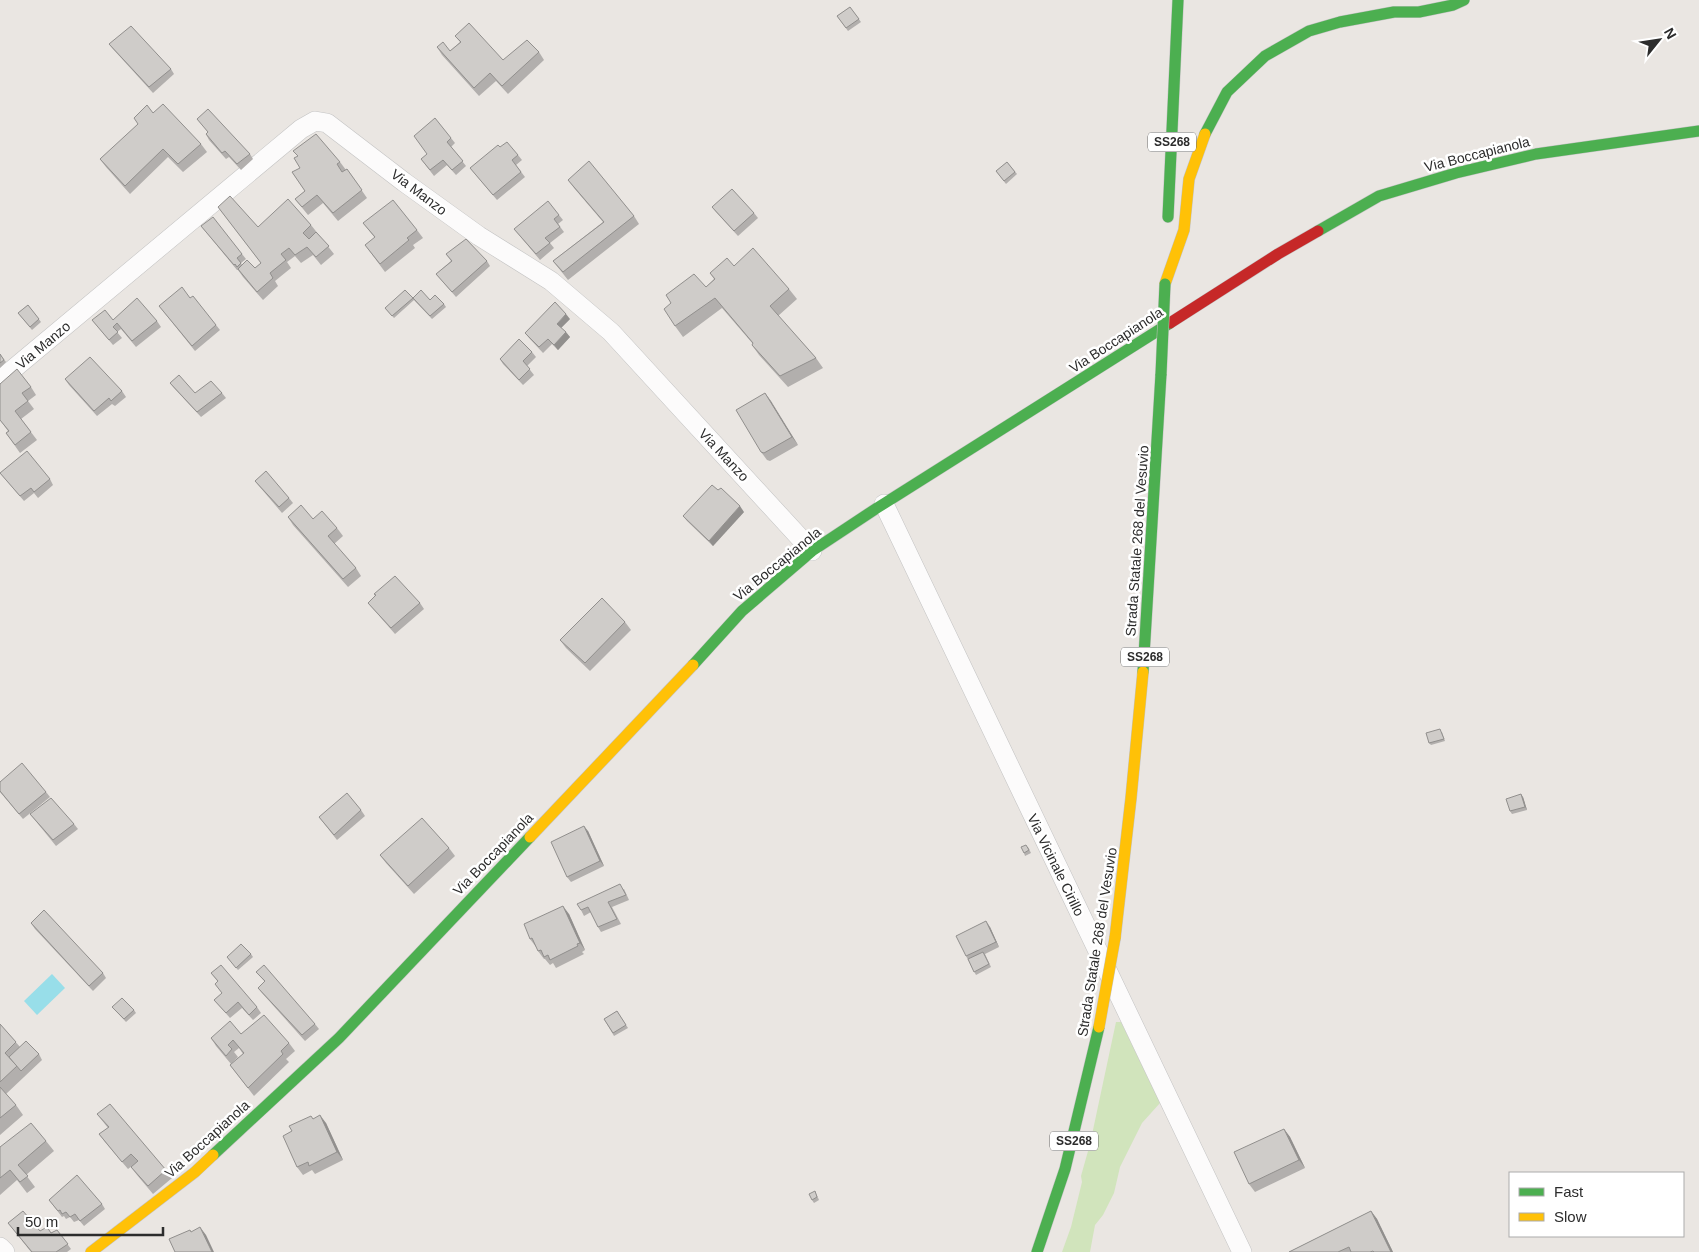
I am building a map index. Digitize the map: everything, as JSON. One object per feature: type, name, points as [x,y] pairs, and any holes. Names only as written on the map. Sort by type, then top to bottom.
[{"type":"main road","name":"SS268","points":[[1168,225],[1178,0]]},
{"type":"main road","points":[[1165,284],[1184,230],[1189,179],[1202,140],[1227,92],[1265,56],[1309,32],[1340,22],[1394,12],[1419,12],[1453,5],[1464,0]]},
{"type":"main road","points":[[1367,5],[1394,12]]},
{"type":"main road","name":"Via Boccapianola","points":[[91,1252],[195,1172],[339,1038],[647,715],[742,611],[812,551],[1124,354],[1278,254],[1378,196],[1456,173],[1536,154],[1699,131]]},
{"type":"main road","name":"Strada Statale 268 del Vesuvio","points":[[1037,1252],[1048,1224],[1076,1135],[1099,1027],[1115,938],[1129,835],[1142,695],[1152,553],[1167,245]]},
{"type":"street","name":"Via Manzo","points":[[0,380],[301,129],[316,121],[327,123],[479,236],[551,281],[582,306],[611,332],[812,551]]},
{"type":"street","name":"Via Vicinale Cirillo","points":[[884,504],[1242,1252]]},
{"type":"street","points":[[0,1247],[5,1252]]},
{"type":"green space","points":[[1116,1022],[1121,1022],[1160,1103],[1142,1123],[1120,1167],[1114,1193],[1103,1215],[1095,1225],[1090,1252],[1062,1252],[1071,1227],[1082,1182],[1081,1176],[1090,1144]]},
{"type":"water","points":[[52,974],[65,988],[37,1015],[24,1001]]},
{"type":"building","points":[[850,7],[859,19],[846,28],[837,16]]},
{"type":"building","points":[[469,23],[503,60],[527,40],[539,52],[502,86],[490,73],[474,88],[437,47],[443,42],[450,51],[461,42],[455,36]]},
{"type":"building","points":[[131,26],[171,69],[149,87],[109,44]]},
{"type":"building","points":[[163,104],[201,144],[178,164],[163,149],[125,186],[100,159],[138,124],[134,118],[147,105],[153,113]]},
{"type":"building","points":[[208,109],[250,154],[237,164],[225,151],[222,153],[206,134],[208,132],[197,119]]},
{"type":"building","points":[[435,118],[451,138],[447,142],[463,161],[452,170],[443,160],[430,170],[421,159],[427,154],[414,136]]},
{"type":"building","points":[[316,134],[340,162],[337,164],[342,172],[347,169],[362,190],[333,213],[317,195],[302,207],[295,199],[305,191],[292,172],[300,168],[294,158],[298,156],[293,151]]},
{"type":"building","points":[[507,142],[518,155],[512,160],[521,172],[493,195],[470,168],[498,145],[500,147]]},
{"type":"building","points":[[589,161],[634,216],[563,272],[553,261],[604,222],[568,180]]},
{"type":"building","points":[[1007,162],[1015,172],[1004,181],[996,171]]},
{"type":"building","points":[[732,189],[754,213],[734,231],[712,207]]},
{"type":"building","points":[[230,196],[258,227],[288,199],[311,225],[303,233],[309,239],[316,232],[329,246],[316,257],[307,247],[295,255],[289,248],[281,254],[286,260],[270,273],[273,278],[257,292],[238,269],[247,260],[255,268],[261,263],[218,207]]},
{"type":"building","points":[[393,200],[417,230],[407,238],[409,240],[380,264],[365,245],[375,237],[363,223]]},
{"type":"building","points":[[548,201],[559,215],[554,219],[560,227],[545,238],[550,243],[536,254],[514,229]]},
{"type":"building","points":[[213,217],[242,254],[237,258],[241,263],[237,267],[201,226]]},
{"type":"building","points":[[466,239],[487,261],[452,292],[436,274],[452,261],[446,254]]},
{"type":"building","points":[[753,248],[789,289],[770,306],[816,358],[780,376],[752,345],[753,343],[715,298],[675,326],[664,309],[671,303],[666,295],[694,274],[706,287],[715,279],[710,273],[727,258],[734,266]]},
{"type":"building","points":[[182,287],[190,298],[193,296],[216,325],[192,346],[159,306]]},
{"type":"building","points":[[405,290],[413,298],[392,316],[385,308]]},
{"type":"building","points":[[421,290],[430,300],[435,295],[444,304],[430,316],[413,298]]},
{"type":"building","points":[[137,298],[157,321],[132,341],[117,323],[113,327],[118,332],[109,340],[92,320],[105,310],[113,320]]},
{"type":"building","points":[[555,302],[566,314],[557,324],[566,332],[554,345],[548,339],[539,347],[525,333]]},
{"type":"building","points":[[28,305],[39,319],[30,327],[18,313]]},
{"type":"building","points":[[519,339],[532,352],[523,361],[530,369],[519,380],[500,359]]},
{"type":"building","points":[[0,354],[4,360],[0,363]]},
{"type":"building","points":[[90,357],[122,391],[111,401],[109,398],[94,411],[65,379]]},
{"type":"building","points":[[17,369],[31,387],[22,393],[28,401],[15,411],[31,432],[15,445],[6,433],[9,431],[0,420],[0,384]]},
{"type":"building","points":[[179,375],[195,393],[211,381],[222,393],[197,412],[170,383]]},
{"type":"building","points":[[765,393],[792,437],[764,453],[761,452],[736,410]]},
{"type":"building","points":[[27,451],[50,479],[34,492],[31,488],[20,496],[0,473]]},
{"type":"building","points":[[266,471],[289,498],[279,507],[255,481]]},
{"type":"building","points":[[712,485],[718,490],[721,488],[740,506],[709,541],[683,516]]},
{"type":"building","points":[[301,505],[313,519],[322,511],[337,528],[328,536],[356,568],[343,579],[288,517]]},
{"type":"building","points":[[395,576],[420,603],[391,628],[368,603],[376,595],[374,594]]},
{"type":"building","points":[[602,598],[625,622],[585,663],[560,640]]},
{"type":"building","points":[[1440,729],[1444,739],[1429,743],[1426,733]]},
{"type":"building","points":[[22,763],[46,792],[19,814],[0,791],[0,782]]},
{"type":"building","points":[[347,793],[361,810],[334,835],[319,817]]},
{"type":"building","points":[[1521,794],[1525,807],[1510,811],[1506,799]]},
{"type":"building","points":[[51,798],[74,824],[53,840],[30,814]]},
{"type":"building","points":[[422,818],[449,848],[408,886],[380,855]]},
{"type":"building","points":[[584,826],[600,861],[567,877],[551,842]]},
{"type":"building","points":[[1026,845],[1029,850],[1024,853],[1021,847]]},
{"type":"building","points":[[620,884],[626,895],[608,902],[617,919],[598,927],[588,907],[581,910],[577,904]]},
{"type":"building","points":[[563,906],[580,943],[577,944],[578,946],[550,960],[548,955],[544,957],[541,950],[538,951],[532,938],[530,939],[524,924]]},
{"type":"building","points":[[44,910],[103,973],[89,986],[31,923]]},
{"type":"building","points":[[986,921],[996,942],[966,956],[956,936]]},
{"type":"building","points":[[241,944],[251,954],[236,968],[227,957]]},
{"type":"building","points":[[983,952],[989,964],[974,972],[968,959]]},
{"type":"building","points":[[221,965],[257,1007],[249,1015],[238,1002],[226,1013],[214,1000],[222,993],[215,984],[218,981],[211,973]]},
{"type":"building","points":[[264,965],[315,1024],[302,1035],[258,988],[265,981],[256,972]]},
{"type":"building","points":[[122,998],[134,1010],[124,1019],[112,1007]]},
{"type":"building","points":[[617,1011],[626,1025],[613,1033],[604,1019]]},
{"type":"building","points":[[264,1015],[289,1043],[281,1051],[283,1054],[248,1088],[230,1065],[244,1053],[233,1040],[228,1045],[232,1049],[226,1056],[211,1038],[230,1021],[241,1034]]},
{"type":"building","points":[[0,1024],[16,1042],[5,1053],[17,1066],[0,1082]]},
{"type":"building","points":[[26,1041],[39,1054],[21,1071],[9,1057]]},
{"type":"building","points":[[0,1087],[16,1105],[0,1118]]},
{"type":"building","points":[[110,1104],[166,1170],[148,1186],[131,1167],[138,1161],[131,1154],[122,1162],[99,1134],[109,1127],[97,1114]]},
{"type":"building","points":[[320,1115],[337,1152],[309,1166],[308,1162],[297,1167],[283,1136],[292,1131],[289,1126],[311,1116],[313,1119]]},
{"type":"building","points":[[31,1123],[46,1141],[18,1165],[28,1176],[20,1182],[10,1170],[0,1178],[0,1147]]},
{"type":"building","points":[[1284,1129],[1299,1160],[1249,1184],[1234,1152]]},
{"type":"building","points":[[77,1175],[102,1204],[80,1221],[75,1214],[70,1217],[66,1212],[62,1214],[49,1200]]},
{"type":"building","points":[[815,1191],[817,1197],[812,1200],[809,1194]]},
{"type":"building","points":[[23,1211],[40,1231],[47,1227],[51,1233],[57,1230],[68,1244],[56,1252],[32,1252],[8,1223]]},
{"type":"building","points":[[1371,1211],[1391,1252],[1351,1252],[1349,1247],[1338,1252],[1289,1252]]},
{"type":"building","points":[[200,1227],[212,1252],[175,1252],[169,1239]]},
{"type":"traffic: fast","points":[[1168,217],[1178,0]]},
{"type":"traffic: fast","points":[[1205,134],[1227,92],[1265,56],[1309,31],[1340,22],[1394,12],[1419,12],[1453,5],[1464,0]]},
{"type":"traffic: fast","points":[[1318,231],[1379,196],[1456,173],[1536,154],[1699,131]]},
{"type":"traffic: fast","points":[[1161,374],[1165,284]]},
{"type":"traffic: fast","points":[[693,665],[742,611],[812,551],[1170,323]]},
{"type":"traffic: fast","points":[[1143,672],[1161,374]]},
{"type":"traffic: fast","points":[[213,1155],[339,1038],[530,837]]},
{"type":"traffic: fast","points":[[1037,1252],[1065,1169],[1099,1027]]},
{"type":"traffic: slow","points":[[1165,284],[1184,230],[1189,179],[1205,134]]},
{"type":"traffic: slow","points":[[530,837],[693,665]]},
{"type":"traffic: slow","points":[[1115,938],[1143,672]]},
{"type":"traffic: slow","points":[[1099,1027],[1115,938]]},
{"type":"traffic: slow","points":[[91,1252],[195,1172],[213,1155]]},
{"type":"traffic: jam","points":[[1170,323],[1278,254],[1318,231]]}]
